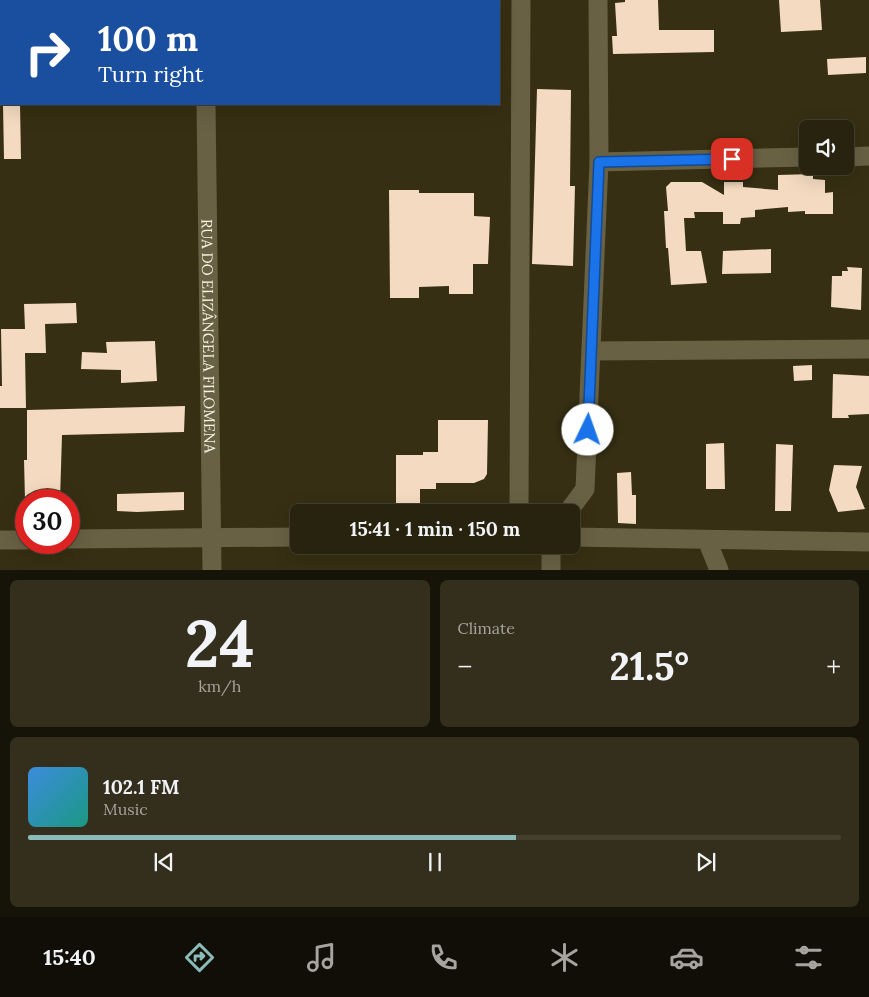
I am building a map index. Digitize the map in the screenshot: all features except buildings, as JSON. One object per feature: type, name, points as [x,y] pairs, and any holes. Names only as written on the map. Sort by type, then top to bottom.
[{"type":"street","points":[[519,504],[521,0]]},
{"type":"street","points":[[574,504],[585,489],[599,162],[598,0]]},
{"type":"street","name":"RUA DO ELIZÂNGELA FILOMENA","points":[[206,105],[212,570]]},
{"type":"street","points":[[854,157],[869,156]]},
{"type":"street","points":[[599,162],[799,157]]},
{"type":"street","points":[[591,351],[869,349]]},
{"type":"street","points":[[580,537],[869,542]]},
{"type":"street","points":[[80,539],[290,538]]},
{"type":"street","points":[[0,540],[15,540]]},
{"type":"street","points":[[707,540],[718,570]]},
{"type":"street","points":[[551,554],[551,570]]},
{"type":"route","points":[[588,430],[599,162],[732,159]]}]
